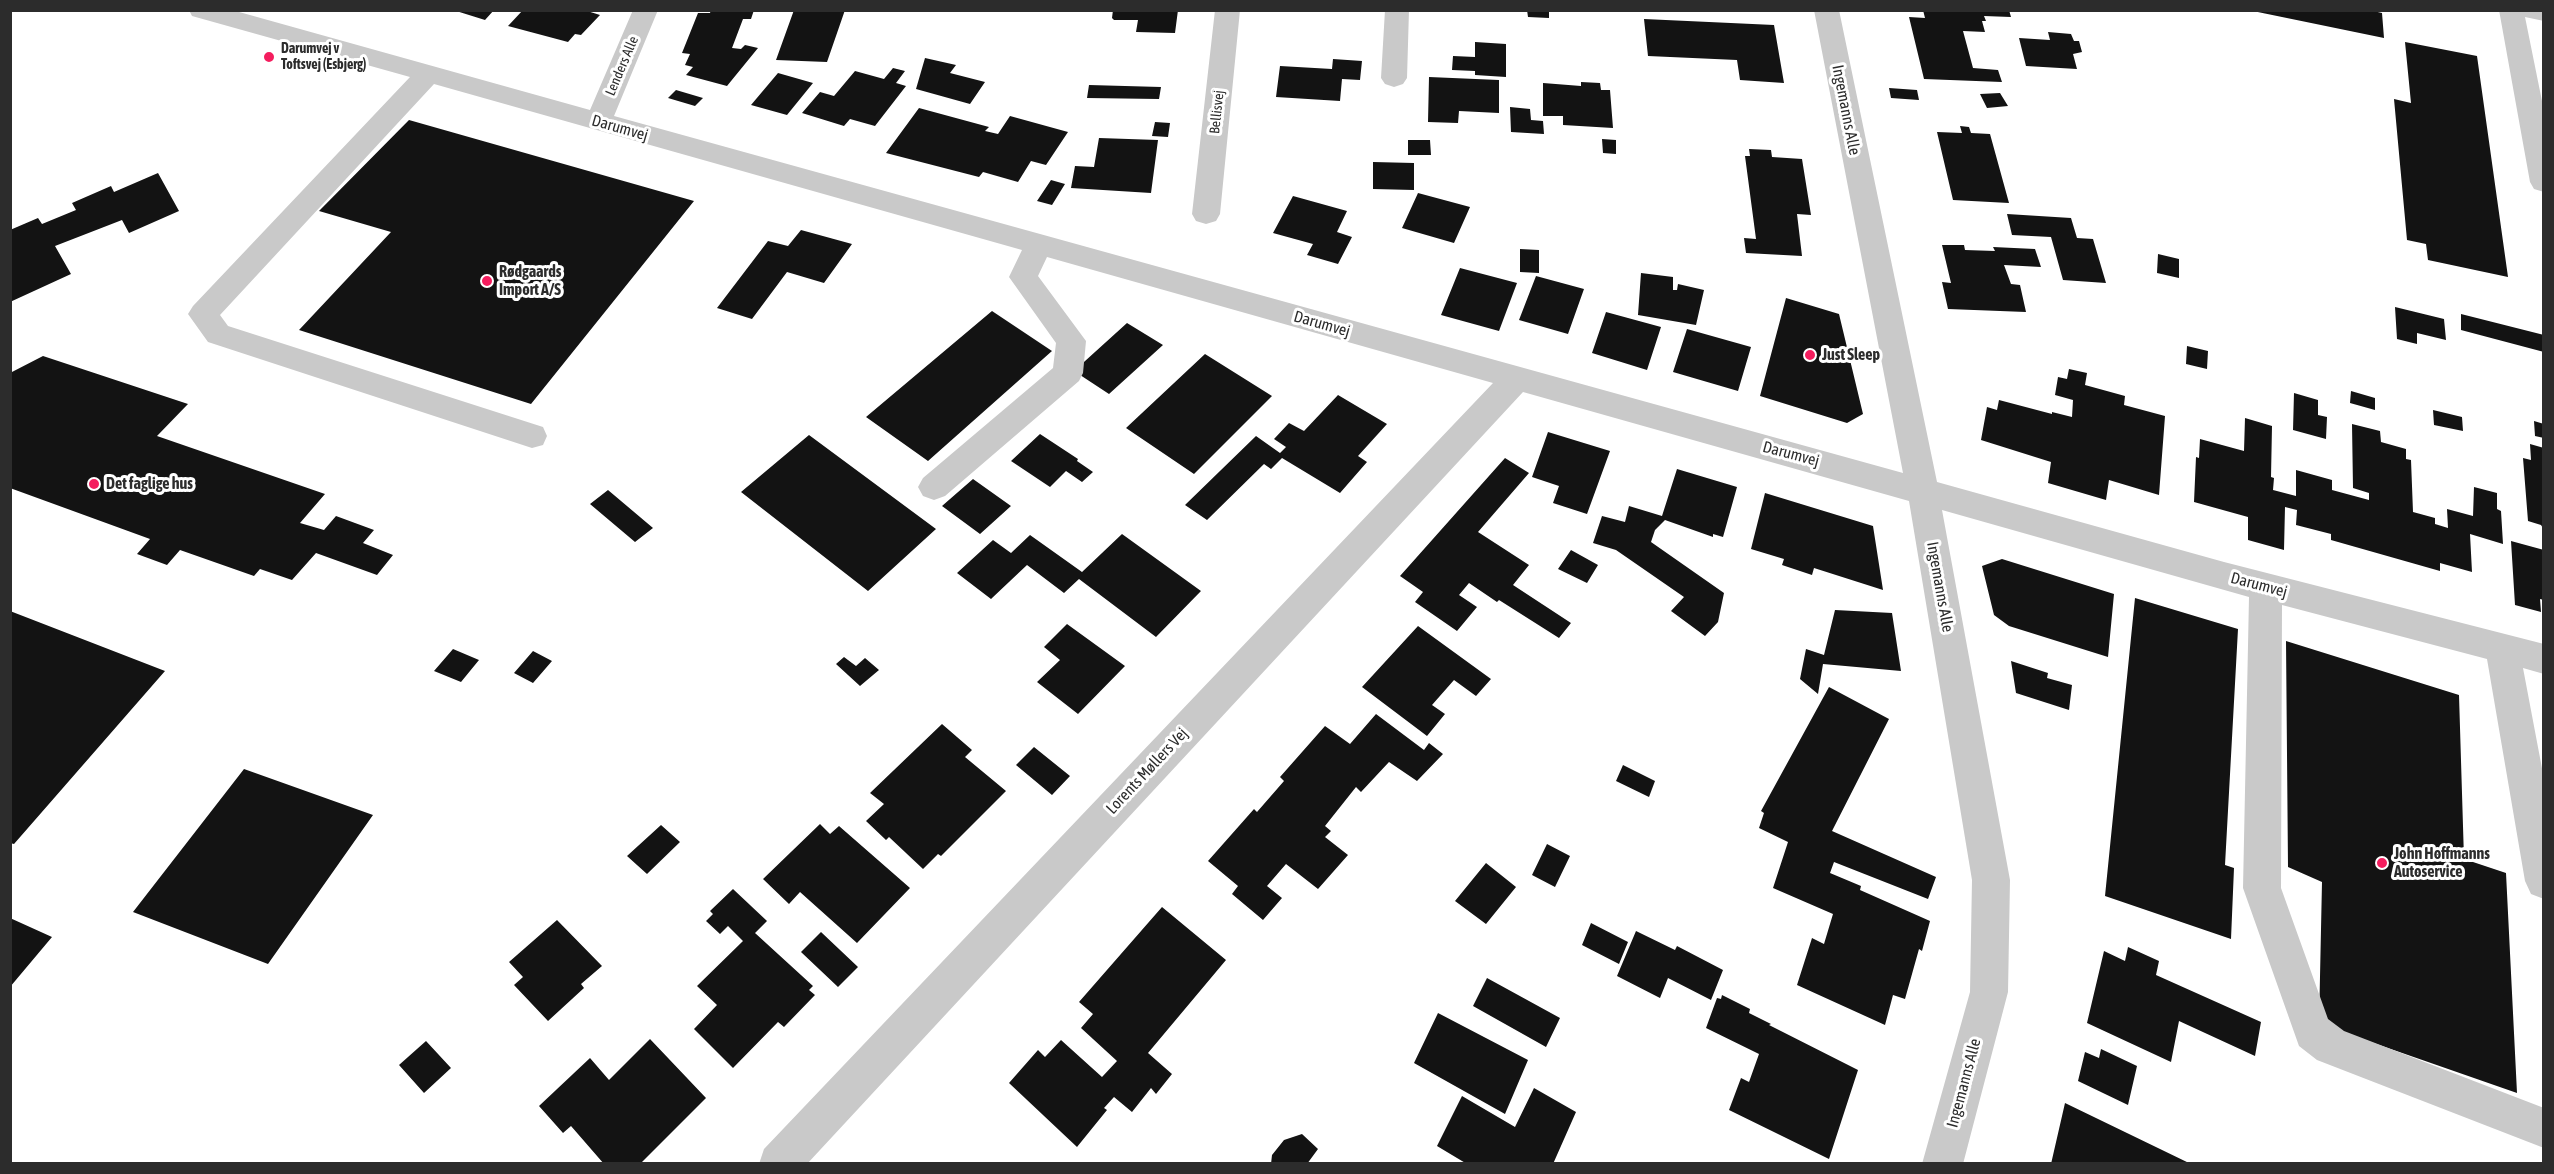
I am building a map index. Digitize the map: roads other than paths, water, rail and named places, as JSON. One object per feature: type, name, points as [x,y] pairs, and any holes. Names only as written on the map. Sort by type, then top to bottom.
[{"type":"street","name":"Darumvej","points":[[201,10],[2266,587],[2544,659]]},
{"type":"street","name":"Lenders Alle","points":[[598,122],[646,10]]},
{"type":"street","name":"Bellisvej","points":[[1206,214],[1228,10]]},
{"type":"street","points":[[1394,78],[1397,10]]},
{"type":"street","name":"Ingemanns Alle","points":[[1826,10],[1922,490],[1991,880],[1989,992],[1942,1164]]},
{"type":"street","points":[[2511,10],[2544,182]]},
{"type":"street","points":[[2529,10],[2544,13]]},
{"type":"street","points":[[428,74],[203,314],[218,334],[532,436]]},
{"type":"street","points":[[934,487],[1068,373],[1071,341],[1023,277],[1039,245]]},
{"type":"street","name":"Lorents Møllers Vej","points":[[779,1164],[1516,378]]},
{"type":"street","points":[[2266,587],[2262,888],[2313,1032],[2331,1046],[2544,1128]]},
{"type":"street","points":[[2502,647],[2544,881]]},
{"type":"place","name":"Darumvej v Toftsvej (Esbjerg)","points":[[269,57]]},
{"type":"place","name":"Rødgaards Import A/S","points":[[487,281]]},
{"type":"place","name":"Just Sleep","points":[[1810,355]]},
{"type":"place","name":"Det faglige hus","points":[[94,484]]},
{"type":"place","name":"John Hoffmanns Autoservice","points":[[2382,863]]}]
